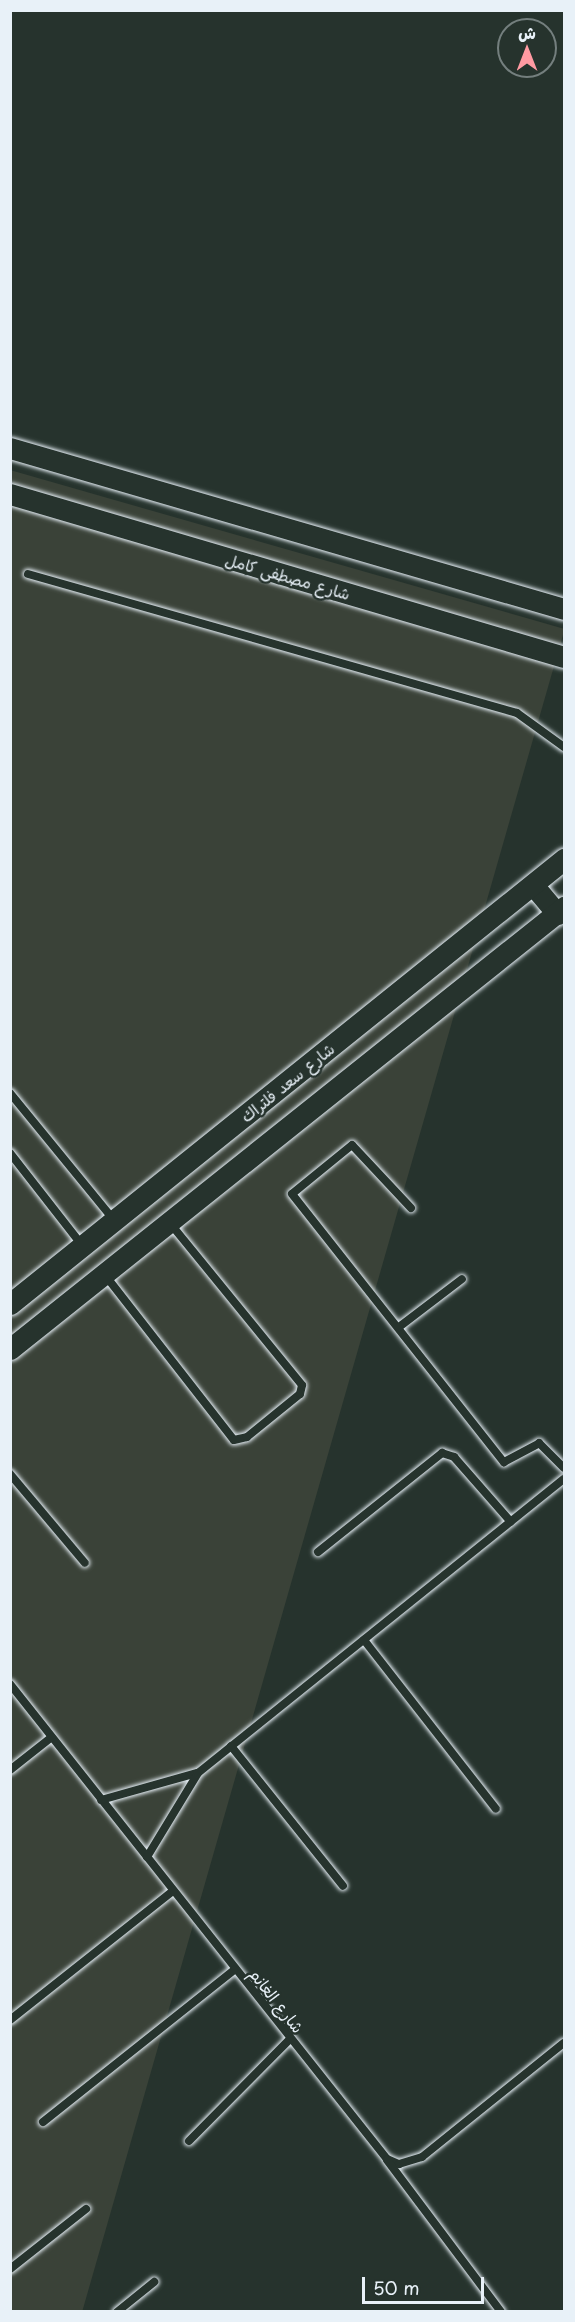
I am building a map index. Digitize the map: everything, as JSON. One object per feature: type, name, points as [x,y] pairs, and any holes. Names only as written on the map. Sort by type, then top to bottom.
[{"type":"street","points":[[10,448],[564,609]]},
{"type":"street","name":"شارع مصطفى كامل","points":[[10,494],[564,657]]},
{"type":"street","name":"شارع سعد فلتراك","points":[[10,1304],[564,859]]},
{"type":"street","points":[[10,1349],[168,1221],[562,914],[533,885]]},
{"type":"street","points":[[114,1220],[136,1247]]},
{"type":"street","points":[[83,1246],[104,1274]]},
{"type":"lane","points":[[28,574],[510,711],[540,724],[564,747]]},
{"type":"lane","points":[[10,1093],[114,1220]]},
{"type":"lane","points":[[411,1208],[356,1145],[313,1173],[292,1194],[504,1462],[540,1443],[564,1468]]},
{"type":"lane","points":[[10,1153],[83,1246]]},
{"type":"lane","points":[[104,1274],[230,1435],[247,1437],[302,1392],[302,1386],[168,1221]]},
{"type":"lane","points":[[399,1327],[462,1279]]},
{"type":"lane","points":[[318,1552],[442,1453],[454,1457],[511,1522]]},
{"type":"lane","points":[[10,1474],[85,1563]]},
{"type":"lane","points":[[147,1857],[198,1773],[564,1479]]},
{"type":"lane","points":[[364,1640],[496,1809]]},
{"type":"lane","name":"شارع الغانم","points":[[10,1684],[289,2040],[387,2159],[501,2312]]},
{"type":"lane","points":[[10,1770],[52,1737]]},
{"type":"lane","points":[[231,1746],[343,1886]]},
{"type":"lane","points":[[101,1800],[198,1773]]},
{"type":"lane","points":[[10,2020],[173,1891]]},
{"type":"lane","points":[[43,2122],[234,1970]]},
{"type":"lane","points":[[189,2141],[289,2040]]},
{"type":"lane","points":[[387,2159],[399,2164],[422,2157],[564,2043]]},
{"type":"lane","points":[[10,2269],[86,2209]]},
{"type":"lane","points":[[117,2312],[154,2282]]},
{"type":"shaded area","points":[[10,470],[564,629],[82,2312],[10,2312]]}]
